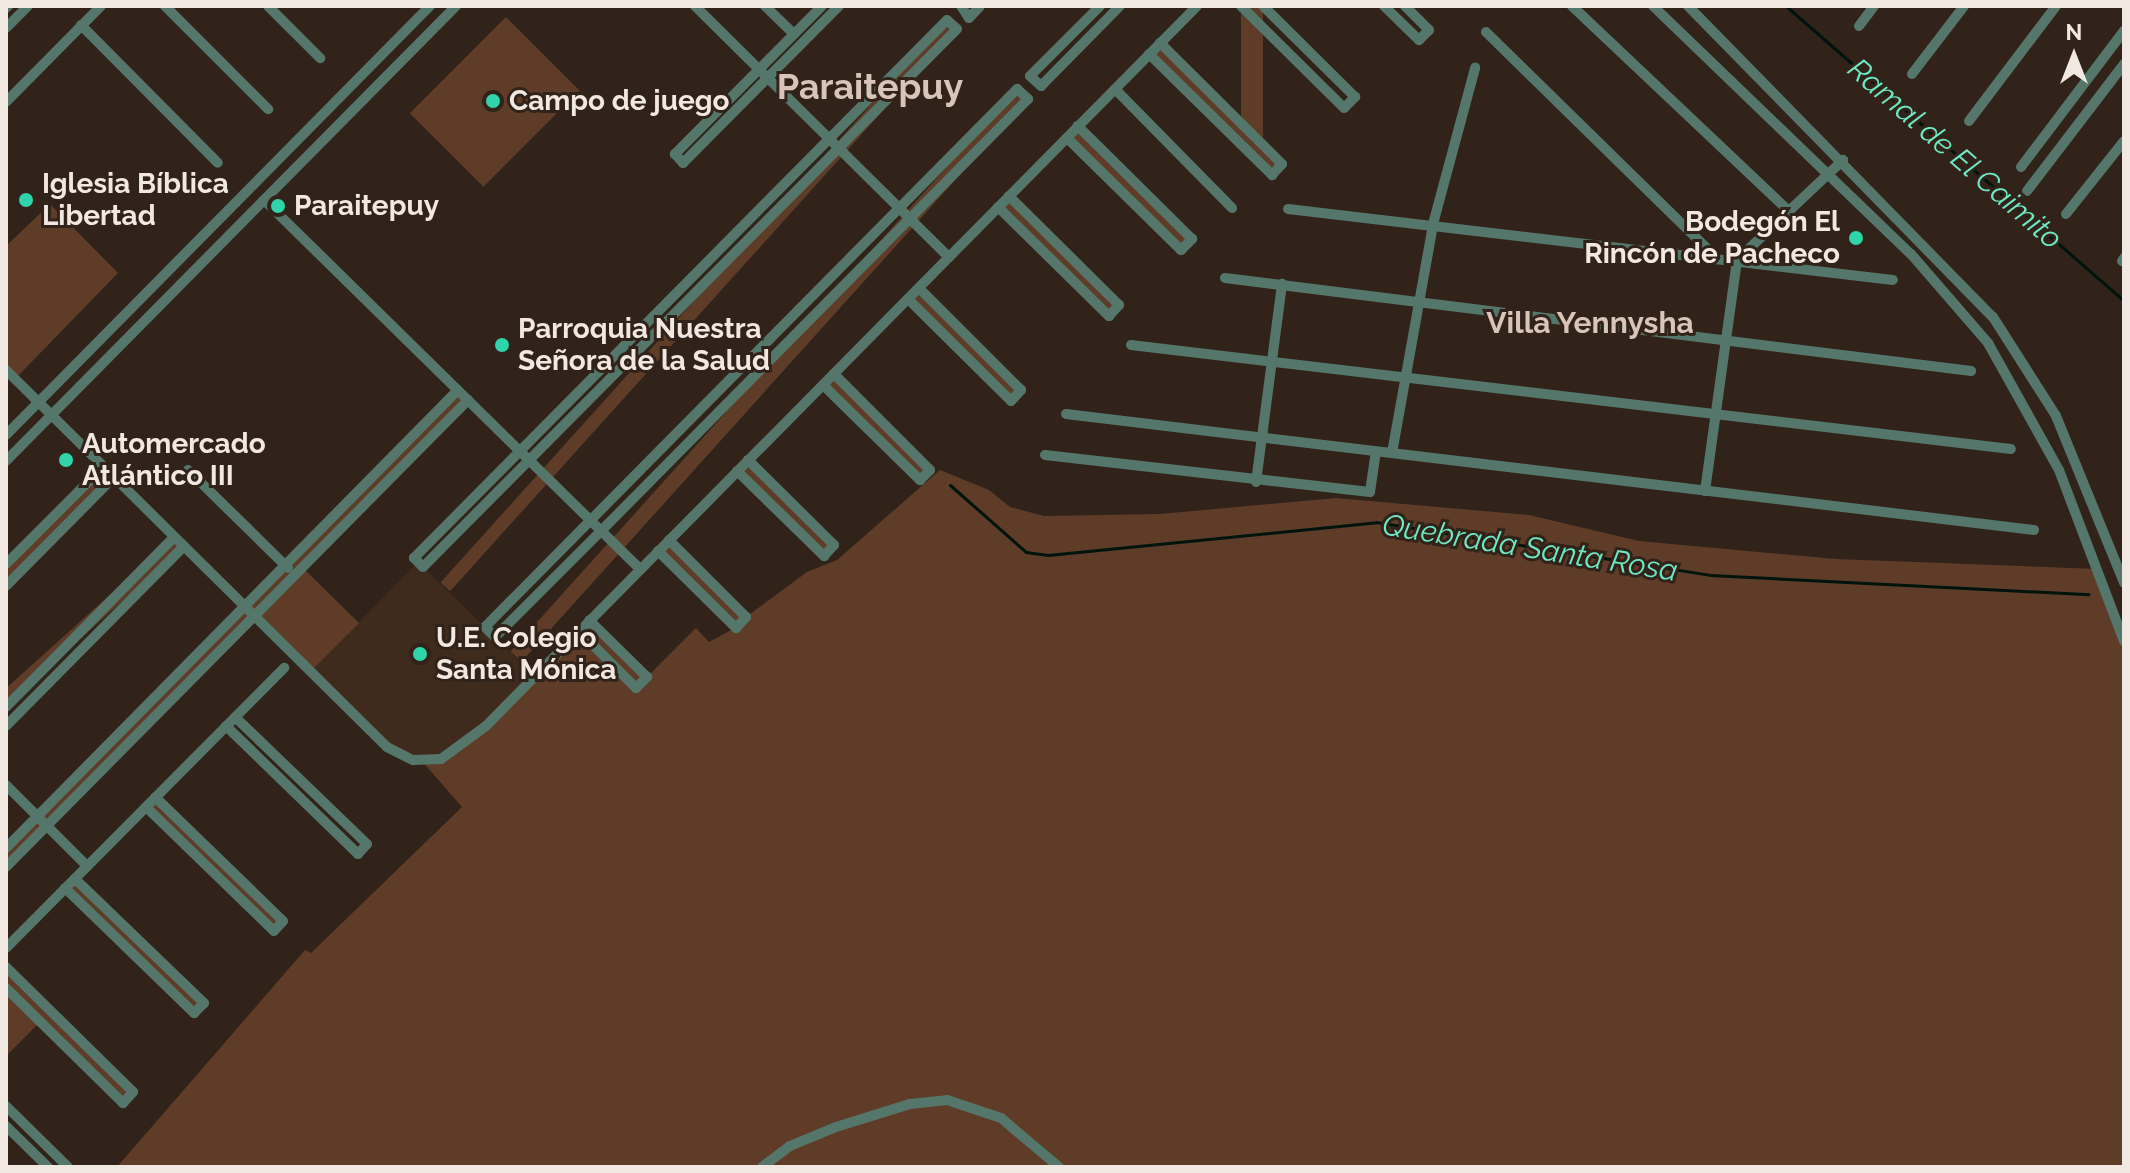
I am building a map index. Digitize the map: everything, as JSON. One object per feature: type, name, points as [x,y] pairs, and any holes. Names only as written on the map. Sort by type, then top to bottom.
[{"type":"street","points":[[6,28],[28,6]]},
{"type":"street","points":[[6,102],[101,6]]},
{"type":"street","points":[[165,6],[268,109]]},
{"type":"street","points":[[268,6],[320,58]]},
{"type":"street","points":[[6,435],[430,6]]},
{"type":"street","points":[[6,461],[456,6]]},
{"type":"street","points":[[695,6],[949,257]]},
{"type":"street","points":[[765,6],[794,34]]},
{"type":"street","points":[[822,6],[675,154],[683,163],[839,6]]},
{"type":"street","points":[[961,6],[969,18],[980,6]]},
{"type":"street","points":[[1100,6],[1030,76],[1041,86],[1120,6]]},
{"type":"street","points":[[6,370],[387,747],[422,761],[466,745],[1197,6]]},
{"type":"street","points":[[1241,6],[1344,108],[1355,97],[1263,6]]},
{"type":"street","points":[[1384,6],[1419,40],[1429,30],[1405,6]]},
{"type":"street","points":[[1572,6],[1789,211]]},
{"type":"street","points":[[1653,6],[1828,174],[1946,293],[2015,383],[2059,470],[2124,641]]},
{"type":"street","points":[[1688,6],[1976,295],[2022,357],[2071,447],[2124,583]]},
{"type":"street","points":[[1859,26],[1874,6]]},
{"type":"street","points":[[1912,74],[1964,6]]},
{"type":"street","points":[[1969,121],[2056,6]]},
{"type":"street","points":[[947,20],[957,29],[839,148],[423,567],[414,558],[947,20]]},
{"type":"street","points":[[81,25],[218,163]]},
{"type":"street","points":[[2021,167],[2124,31]]},
{"type":"street","points":[[1486,32],[1716,257]]},
{"type":"street","points":[[1149,54],[1272,175],[1282,164],[1160,43]]},
{"type":"street","points":[[2027,191],[2124,64]]},
{"type":"street","points":[[1392,453],[1433,224],[1475,68]]},
{"type":"street","points":[[1017,89],[1028,99],[910,218],[495,637],[485,627],[1017,89]]},
{"type":"street","points":[[1115,89],[1232,208]]},
{"type":"street","points":[[1067,138],[1181,250],[1192,239],[1078,126]]},
{"type":"street","points":[[2066,214],[2124,141]]},
{"type":"street","points":[[1705,491],[1737,260],[1843,160]]},
{"type":"street","points":[[998,207],[1109,316],[1119,305],[1009,196]]},
{"type":"street","points":[[264,200],[640,569]]},
{"type":"street","points":[[1288,209],[1893,280]]},
{"type":"street","points":[[702,268],[711,277]]},
{"type":"street","points":[[1225,278],[1971,371]]},
{"type":"street","points":[[1256,482],[1282,284]]},
{"type":"street","points":[[908,299],[1011,401],[1021,390],[919,288]]},
{"type":"street","points":[[773,336],[783,346]]},
{"type":"street","points":[[1131,345],[2011,449]]},
{"type":"street","points":[[823,385],[920,480],[930,470],[834,374]]},
{"type":"street","points":[[6,848],[458,390]]},
{"type":"street","points":[[6,867],[468,400]]},
{"type":"street","points":[[1066,414],[2034,530]]},
{"type":"street","points":[[1045,455],[1256,482],[1370,492],[1376,451]]},
{"type":"street","points":[[737,471],[824,556],[834,545],[748,460]]},
{"type":"street","points":[[6,564],[103,467]]},
{"type":"street","points":[[188,470],[295,575]]},
{"type":"street","points":[[8,580],[114,477]]},
{"type":"street","points":[[352,497],[362,507]]},
{"type":"street","points":[[6,707],[174,537]]},
{"type":"street","points":[[658,551],[736,628],[746,617],[669,540]]},
{"type":"street","points":[[6,726],[183,547]]},
{"type":"street","points":[[579,631],[636,688],[647,677],[589,620]]},
{"type":"street","points":[[74,638],[84,647]]},
{"type":"street","points":[[6,948],[284,668]]},
{"type":"street","points":[[140,712],[150,721]]},
{"type":"street","points":[[226,726],[358,854],[367,844],[235,717]]},
{"type":"street","points":[[6,785],[87,866]]},
{"type":"street","points":[[146,807],[274,931],[283,921],[155,797]]},
{"type":"street","points":[[65,888],[194,1013],[204,1003],[75,879]]},
{"type":"street","points":[[6,967],[133,1092],[123,1103],[6,988]]},
{"type":"street","points":[[762,1167],[790,1146],[836,1127],[910,1104],[947,1100],[1001,1118],[1059,1167]]},
{"type":"street","points":[[6,1106],[68,1167]]},
{"type":"street","points":[[6,1126],[48,1167]]},
{"type":"shaded area","points":[[1241,6],[1263,6],[1263,151],[1241,151]]},
{"type":"shaded area","name":"Campo de juego","points":[[506,17],[580,91],[483,187],[410,113]]},
{"type":"shaded area","points":[[947,20],[957,29],[450,591],[440,583]]},
{"type":"shaded area","points":[[1160,43],[1282,165],[1270,176],[1149,54]]},
{"type":"shaded area","points":[[1017,89],[1028,99],[522,662],[510,652]]},
{"type":"shaded area","points":[[1078,126],[1192,240],[1181,251],[1067,137]]},
{"type":"shaded area","points":[[1009,196],[1119,306],[1107,317],[998,207]]},
{"type":"shaded area","points":[[50,204],[118,273],[15,379],[6,370],[6,246]]},
{"type":"shaded area","points":[[919,288],[1021,390],[1010,401],[908,299]]},
{"type":"shaded area","points":[[834,374],[930,470],[919,481],[823,385]]},
{"type":"shaded area","points":[[458,390],[468,400],[302,567],[359,623],[310,672],[254,617],[6,867],[6,848]]},
{"type":"shaded area","points":[[748,460],[834,546],[822,557],[737,471]]},
{"type":"shaded area","points":[[103,467],[114,477],[6,586],[6,564]]},
{"type":"shaded area","points":[[940,470],[989,490],[1010,507],[1044,516],[1160,514],[1336,498],[1529,515],[1639,541],[1836,559],[2097,569],[2124,641],[2124,1167],[117,1167],[305,950],[311,953],[462,807],[422,761],[450,755],[589,620],[647,677],[696,628],[709,642],[735,628],[658,551],[669,540],[746,617],[807,572],[837,560]]},
{"type":"shaded area","points":[[174,537],[183,547],[6,706],[6,688]]},
{"type":"shaded area","name":"U.E. Colegio Santa Mónica","points":[[418,562],[535,676],[450,755],[404,758],[310,672]]},
{"type":"shaded area","points":[[155,797],[283,921],[274,930],[146,806]]},
{"type":"shaded area","points":[[75,879],[204,1003],[195,1013],[66,888]]},
{"type":"shaded area","points":[[6,967],[133,1092],[123,1103],[40,1022],[6,1056]]},
{"type":"waterway","name":"Ramal de El Caimito","points":[[1786,6],[2124,301]]},
{"type":"waterway","name":"Quebrada Santa Rosa","points":[[950,485],[1026,552],[1048,555],[1376,522],[1710,575],[2089,594]]},
{"type":"place","name":"Campo de juego","points":[[493,101]]},
{"type":"place","name":"Iglesia Bíblica Libertad","points":[[26,200]]},
{"type":"place","name":"Paraitepuy","points":[[278,206]]},
{"type":"place","name":"Bodegón El Rincón de Pacheco","points":[[1856,238]]},
{"type":"place","name":"Parroquia Nuestra Señora de la Salud","points":[[502,345]]},
{"type":"place","name":"Automercado Atlántico III","points":[[66,460]]},
{"type":"place","name":"U.E. Colegio Santa Mónica","points":[[420,654]]},
{"type":"district","name":"Paraitepuy","points":[[870,87]]},
{"type":"district","name":"Villa Yennysha","points":[[1590,323]]}]
